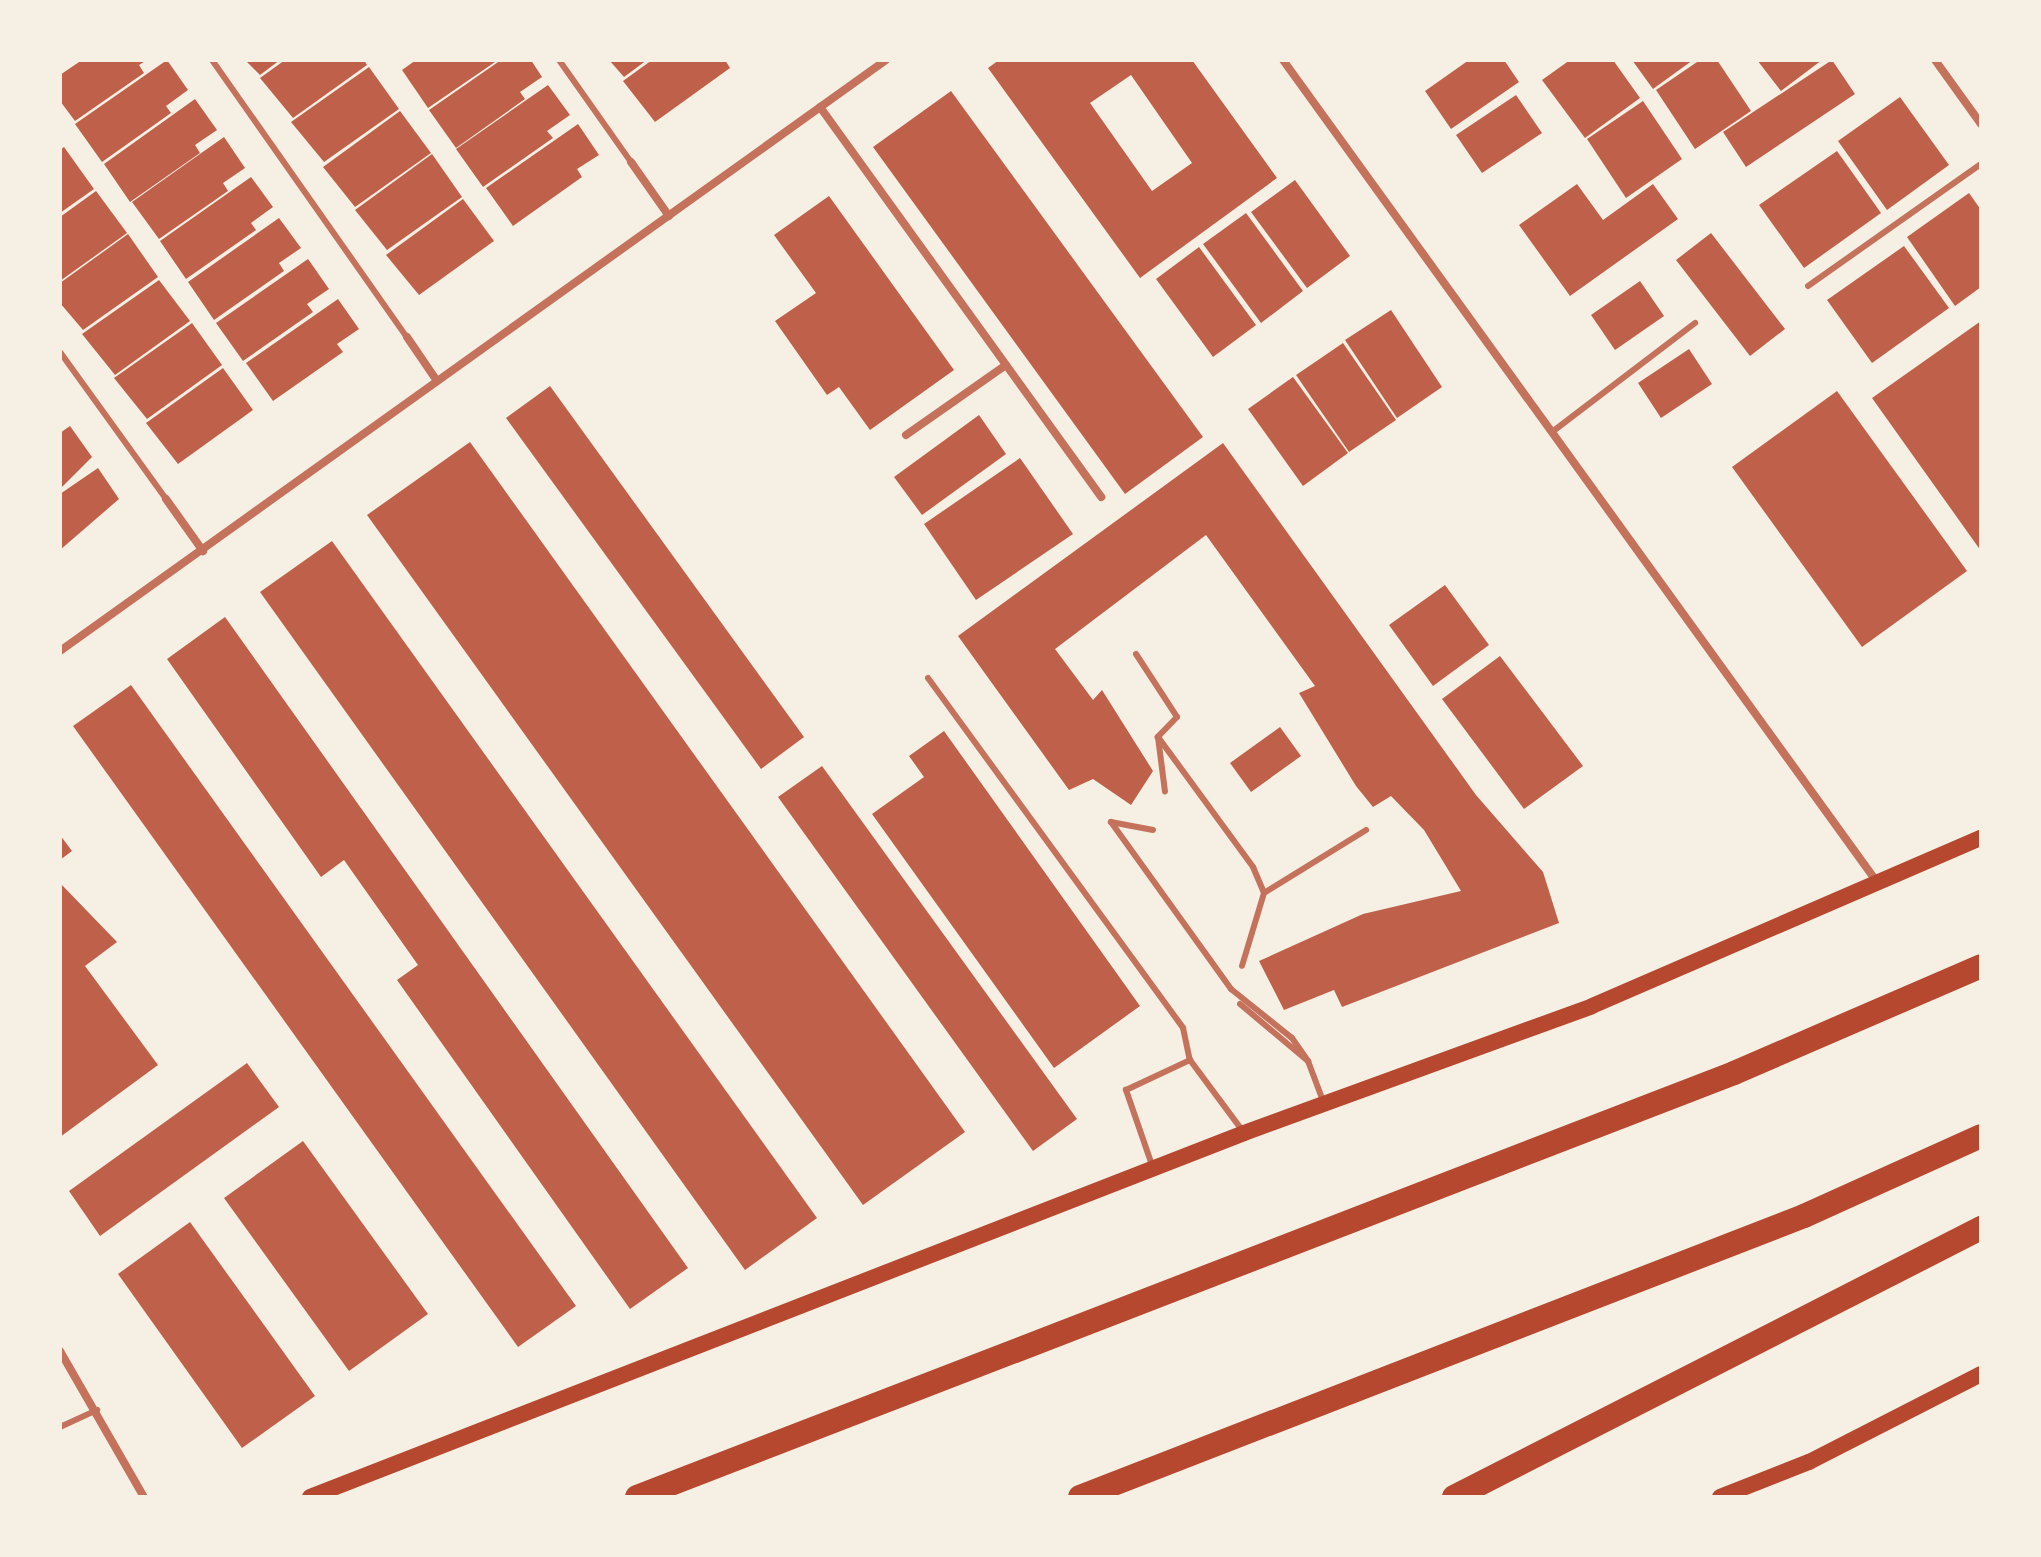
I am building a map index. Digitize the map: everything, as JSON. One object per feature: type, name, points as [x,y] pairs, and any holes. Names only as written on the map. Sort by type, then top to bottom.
[{"type":"highway","points":[[637,1497],[1734,1073],[1981,966]]},
{"type":"highway","points":[[1080,1497],[1804,1216],[1981,1136]]},
{"type":"highway","points":[[1454,1497],[1981,1228]]},
{"type":"main road","points":[[310,1497],[1244,1133],[1592,1006],[1880,885],[1981,838]]},
{"type":"main road","points":[[1720,1497],[1809,1462],[1981,1374]]},
{"type":"street","points":[[60,651],[886,60]]},
{"type":"street","points":[[1283,60],[1880,885]]},
{"type":"street","points":[[1935,60],[1981,124]]},
{"type":"street","points":[[820,107],[1101,497]]},
{"type":"street","points":[[631,162],[669,216]]},
{"type":"street","points":[[407,337],[437,381]]},
{"type":"street","points":[[906,435],[1006,365]]},
{"type":"street","points":[[166,499],[203,551]]},
{"type":"street","points":[[60,1351],[97,1410],[144,1497]]},
{"type":"lane","points":[[212,60],[407,337]]},
{"type":"lane","points":[[559,60],[631,162]]},
{"type":"lane","points":[[1808,286],[1981,164]]},
{"type":"lane","points":[[1552,432],[1695,323]]},
{"type":"lane","points":[[60,352],[166,499]]},
{"type":"lane","points":[[1136,654],[1177,717],[1158,737]]},
{"type":"lane","points":[[928,678],[1183,1028],[1190,1060],[1244,1133]]},
{"type":"lane","points":[[1158,737],[1165,792]]},
{"type":"lane","points":[[1158,737],[1253,867],[1264,893],[1242,966]]},
{"type":"lane","points":[[1153,830],[1111,822],[1231,989],[1292,1038],[1308,1061],[1324,1104]]},
{"type":"lane","points":[[1264,893],[1366,830]]},
{"type":"lane","points":[[1240,1004],[1308,1061]]},
{"type":"lane","points":[[1154,1168],[1126,1090],[1190,1060]]},
{"type":"lane","points":[[60,1427],[97,1410]]},
{"type":"building","points":[[82,60],[147,60],[139,65],[144,73],[75,121],[60,101],[60,75]]},
{"type":"building","points":[[167,60],[188,90],[166,106],[171,113],[102,162],[75,124]]},
{"type":"building","points":[[245,60],[280,60],[260,75]]},
{"type":"building","points":[[285,60],[364,60],[367,65],[293,118],[260,78]]},
{"type":"building","points":[[416,60],[498,60],[428,108],[402,70]]},
{"type":"building","points":[[501,60],[531,60],[542,77],[520,92],[525,99],[456,148],[429,110]]},
{"type":"building","points":[[609,60],[647,60],[624,77]]},
{"type":"building","points":[[652,60],[725,60],[730,68],[655,122],[623,81]]},
{"type":"building","points":[[999,60],[1192,60],[1277,178],[1140,278],[988,68]],"holes":[[[1131,75],[1192,163],[1152,191],[1090,103]]]},
{"type":"building","points":[[1469,60],[1504,60],[1519,82],[1451,129],[1425,91]]},
{"type":"building","points":[[1570,60],[1613,60],[1640,98],[1585,138],[1542,80]]},
{"type":"building","points":[[1632,60],[1693,60],[1653,89]]},
{"type":"building","points":[[1700,60],[1717,60],[1751,111],[1695,149],[1656,90]]},
{"type":"building","points":[[1757,60],[1822,60],[1781,91]]},
{"type":"building","points":[[1832,60],[1855,94],[1746,167],[1723,132]]},
{"type":"building","points":[[369,67],[399,109],[324,162],[291,122]]},
{"type":"building","points":[[548,85],[570,115],[547,131],[553,138],[483,187],[456,149]]},
{"type":"building","points":[[951,91],[1203,437],[1125,494],[873,147]]},
{"type":"building","points":[[1516,95],[1542,133],[1482,173],[1456,135]]},
{"type":"building","points":[[1900,97],[1949,165],[1887,210],[1838,141]]},
{"type":"building","points":[[195,99],[217,130],[195,145],[200,153],[130,202],[104,164]]},
{"type":"building","points":[[1643,101],[1682,159],[1626,198],[1587,139]]},
{"type":"building","points":[[400,111],[431,153],[355,207],[323,167]]},
{"type":"building","points":[[578,124],[599,155],[577,169],[582,177],[513,226],[486,188]]},
{"type":"building","points":[[224,137],[245,168],[223,183],[228,191],[159,239],[132,202]]},
{"type":"building","points":[[64,147],[94,189],[60,213],[60,150]]},
{"type":"building","points":[[1837,151],[1881,213],[1804,268],[1759,205]]},
{"type":"building","points":[[432,154],[462,197],[387,250],[355,210]]},
{"type":"building","points":[[251,177],[273,207],[251,223],[256,230],[186,279],[160,241]]},
{"type":"building","points":[[1295,180],[1350,256],[1307,288],[1251,212]]},
{"type":"building","points":[[1577,184],[1603,220],[1653,184],[1678,219],[1570,296],[1519,225]]},
{"type":"building","points":[[96,191],[127,233],[60,281],[60,217]]},
{"type":"building","points":[[1969,193],[1981,210],[1981,287],[1955,306],[1907,237]]},
{"type":"building","points":[[829,196],[954,370],[870,430],[839,387],[827,395],[775,321],[816,293],[774,235]]},
{"type":"building","points":[[463,199],[494,241],[419,295],[386,255]]},
{"type":"building","points":[[1246,213],[1303,291],[1261,323],[1203,244]]},
{"type":"building","points":[[279,218],[301,248],[279,263],[284,271],[214,320],[188,282]]},
{"type":"building","points":[[1711,233],[1785,329],[1750,356],[1676,260]]},
{"type":"building","points":[[128,234],[158,277],[83,330],[60,303],[60,283]]},
{"type":"building","points":[[1904,246],[1949,308],[1872,363],[1827,300]]},
{"type":"building","points":[[1199,247],[1256,325],[1213,357],[1156,279]]},
{"type":"building","points":[[308,259],[329,289],[307,304],[313,312],[243,361],[216,323]]},
{"type":"building","points":[[159,280],[190,321],[115,375],[82,334]]},
{"type":"building","points":[[1640,281],[1664,316],[1615,350],[1591,315]]},
{"type":"building","points":[[338,299],[359,329],[337,344],[343,352],[273,401],[246,363]]},
{"type":"building","points":[[1391,310],[1442,387],[1397,418],[1345,340]]},
{"type":"building","points":[[1981,321],[1981,551],[1872,398]]},
{"type":"building","points":[[192,323],[222,365],[147,419],[114,378]]},
{"type":"building","points":[[1343,343],[1396,420],[1349,452],[1296,375]]},
{"type":"building","points":[[1689,349],[1712,384],[1661,418],[1638,383]]},
{"type":"building","points":[[223,368],[253,410],[178,464],[146,423]]},
{"type":"building","points":[[1293,377],[1348,453],[1303,486],[1248,409]]},
{"type":"building","points":[[550,386],[804,737],[761,769],[506,418]]},
{"type":"building","points":[[1837,391],[1967,571],[1862,647],[1732,467]]},
{"type":"building","points":[[979,415],[1006,454],[922,515],[894,477]]},
{"type":"building","points":[[70,426],[92,457],[60,489],[60,433]]},
{"type":"building","points":[[470,442],[965,1132],[863,1205],[367,515]]},
{"type":"building","points":[[1223,443],[1476,795],[1543,872],[1559,923],[1342,1007],[1334,990],[1284,1010],[1259,961],[1363,914],[1461,891],[1424,830],[1391,796],[1373,807],[1356,786],[1299,693],[1315,686],[1206,535],[1055,649],[1093,700],[1102,690],[1153,771],[1131,805],[1093,779],[1069,790],[958,636]]},
{"type":"building","points":[[1020,458],[1073,534],[976,600],[924,524]]},
{"type":"building","points":[[98,468],[119,499],[60,550],[60,494]]},
{"type":"building","points":[[332,541],[817,1218],[745,1270],[260,592]]},
{"type":"building","points":[[1445,585],[1489,645],[1433,686],[1389,625]]},
{"type":"building","points":[[225,617],[688,1268],[630,1309],[397,980],[418,965],[344,860],[321,877],[167,659]]},
{"type":"building","points":[[1500,656],[1583,766],[1524,809],[1442,699]]},
{"type":"building","points":[[131,685],[576,1306],[518,1347],[73,726]]},
{"type":"building","points":[[1280,727],[1301,756],[1251,792],[1230,763]]},
{"type":"building","points":[[944,731],[1140,1006],[1054,1068],[872,814],[924,777],[909,756]]},
{"type":"building","points":[[822,766],[1077,1119],[1033,1151],[778,797]]},
{"type":"building","points":[[60,835],[72,851],[60,860]]},
{"type":"building","points":[[60,883],[117,942],[85,966],[158,1065],[60,1137]]},
{"type":"building","points":[[247,1063],[279,1107],[100,1236],[69,1191]]},
{"type":"building","points":[[303,1141],[428,1314],[349,1371],[224,1198]]},
{"type":"building","points":[[190,1222],[315,1396],[242,1448],[118,1274]]}]
